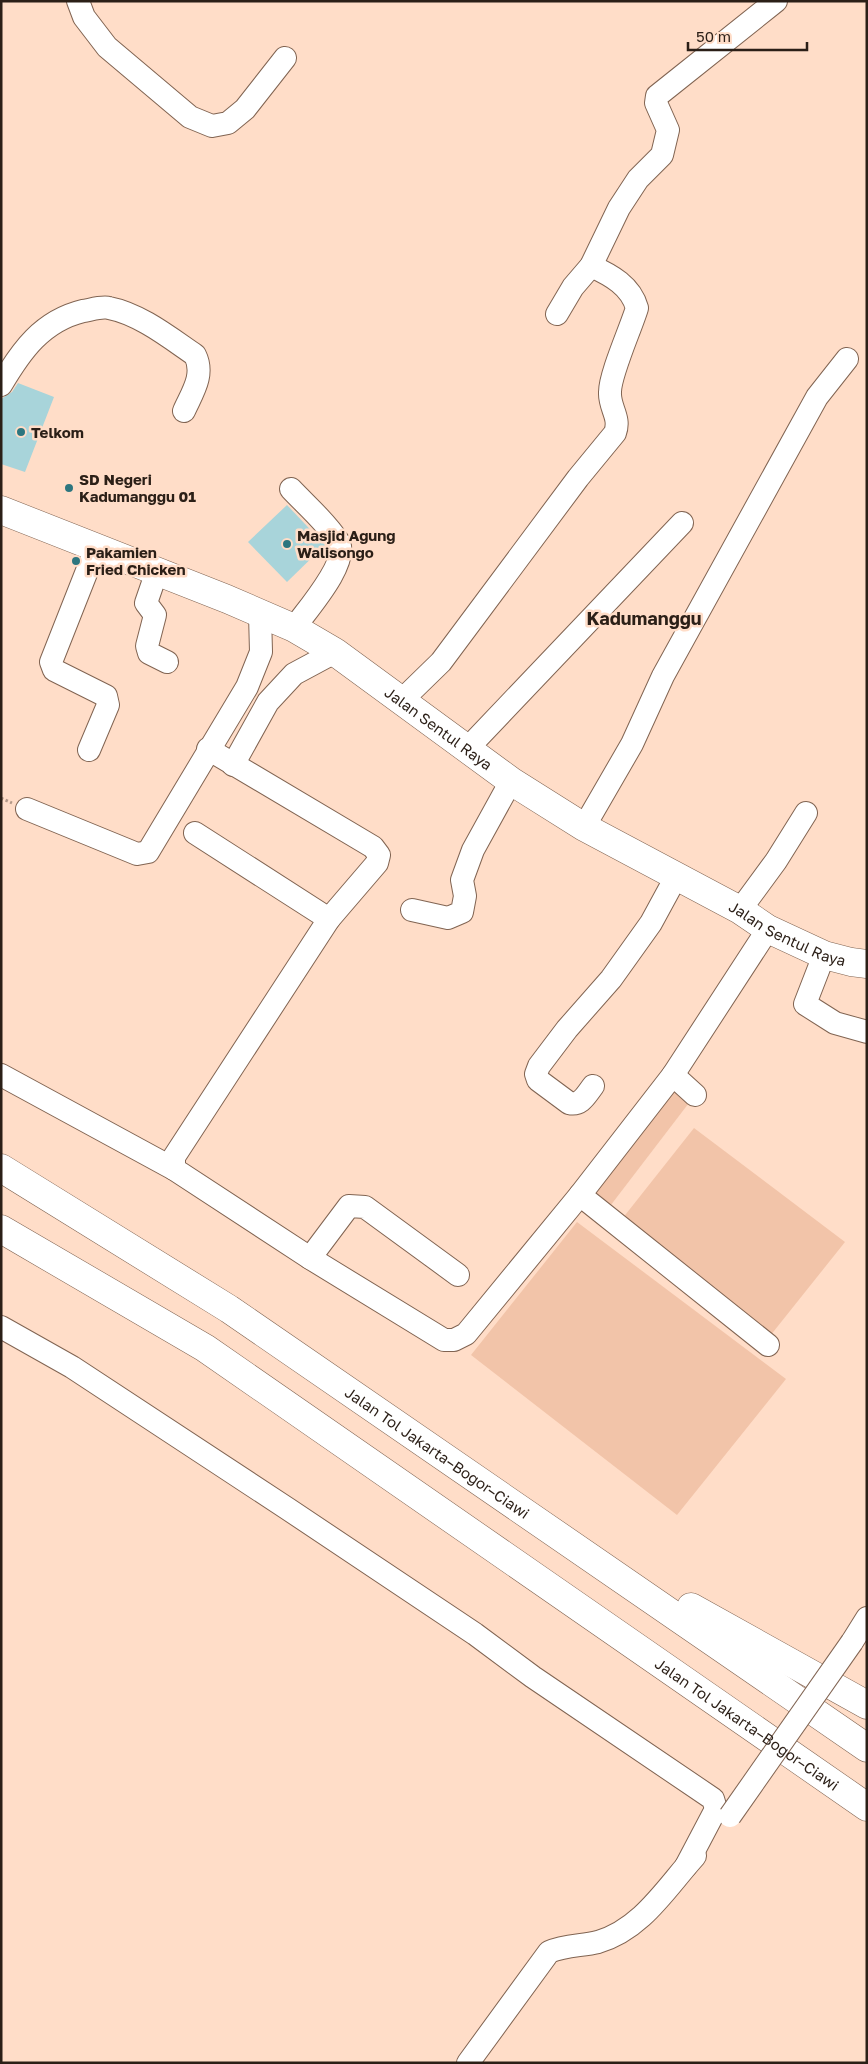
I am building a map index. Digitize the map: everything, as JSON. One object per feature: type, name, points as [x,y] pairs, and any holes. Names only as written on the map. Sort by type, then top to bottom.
[{"type":"main road","name":"Jalan Sentul Raya","points":[[1,510],[157,571],[294,628],[335,652],[511,781],[584,827],[676,878],[740,910],[768,929],[824,955],[867,964]]},
{"type":"main road","name":"Jalan Tol Jakarta–Bogor–Ciawi","points":[[1,1168],[228,1309],[867,1748]]},
{"type":"main road","name":"Jalan Tol Jakarta–Bogor–Ciawi","points":[[1,1229],[205,1348],[867,1807]]},
{"type":"main road","points":[[543,1524],[867,1705]]},
{"type":"street","points":[[78,1],[84,17],[107,46],[190,116],[212,126],[228,123],[245,109],[285,58]]},
{"type":"street","points":[[557,314],[573,287],[591,266],[619,208],[638,178],[654,162],[668,130],[656,103],[657,96],[776,1]]},
{"type":"street","points":[[402,700],[442,662],[578,478],[615,433],[618,424],[617,416],[610,394],[638,308],[635,298],[623,285],[591,266]]},
{"type":"street","points":[[1,385],[30,342],[49,325],[66,315],[108,307],[133,317],[196,355],[200,365],[200,375],[184,411]]},
{"type":"street","points":[[584,827],[632,744],[664,676],[822,390],[847,359]]},
{"type":"street","points":[[291,489],[339,542],[340,558],[332,575],[294,628]]},
{"type":"street","points":[[467,749],[682,523]]},
{"type":"street","points":[[88,750],[108,705],[108,700],[106,696],[54,670],[51,662],[96,548]]},
{"type":"street","points":[[157,571],[146,603],[154,615],[147,646],[148,653],[167,662]]},
{"type":"street","points":[[27,809],[137,854],[148,852],[208,749],[248,687],[261,652],[260,614]]},
{"type":"street","points":[[233,765],[268,702],[294,674],[335,652]]},
{"type":"street","points":[[248,687],[268,702]]},
{"type":"street","points":[[174,1169],[174,1157],[329,919],[377,863],[379,855],[373,847],[208,749]]},
{"type":"street","points":[[412,910],[448,918],[462,912],[465,896],[462,880],[473,850],[511,781]]},
{"type":"street","points":[[740,910],[776,861],[806,813]]},
{"type":"street","points":[[196,833],[329,919]]},
{"type":"street","points":[[593,1086],[581,1102],[575,1105],[568,1103],[538,1080],[536,1074],[538,1066],[567,1029],[611,979],[645,931],[676,878]]},
{"type":"street","points":[[1,1075],[174,1169],[310,1258],[444,1340],[454,1340],[466,1334],[580,1195],[673,1075],[768,929]]},
{"type":"street","points":[[824,955],[805,1004],[835,1023],[867,1032]]},
{"type":"street","points":[[673,1075],[695,1095]]},
{"type":"street","points":[[580,1195],[768,1346]]},
{"type":"street","points":[[310,1258],[349,1206],[355,1205],[365,1207],[458,1276]]},
{"type":"street","points":[[1,1326],[72,1367],[296,1514],[713,1799],[716,1809],[686,1866]]},
{"type":"street","points":[[468,2063],[549,1952],[561,1947],[597,1942],[618,1933],[650,1908],[730,1816],[867,1618]]},
{"type":"shaded area","points":[[673,1075],[695,1095],[604,1214],[580,1195]]},
{"type":"shaded area","points":[[694,1128],[845,1242],[770,1336],[622,1219]]},
{"type":"shaded area","points":[[577,1222],[786,1379],[677,1515],[471,1355]]},
{"type":"building","name":"Telkom","points":[[18,383],[54,397],[25,472],[1,464],[1,399],[12,392]]},
{"type":"building","name":"Masjid Agung Walisongo","points":[[287,505],[325,545],[287,582],[248,542]]},
{"type":"place","name":"Telkom","points":[[21,432]]},
{"type":"place","name":"SD Negeri Kadumanggu 01","points":[[69,488]]},
{"type":"place","name":"Masjid Agung Walisongo","points":[[287,544]]},
{"type":"place","name":"Pakamien Fried Chicken","points":[[76,561]]},
{"type":"district","name":"Kadumanggu","points":[[644,618]]}]
